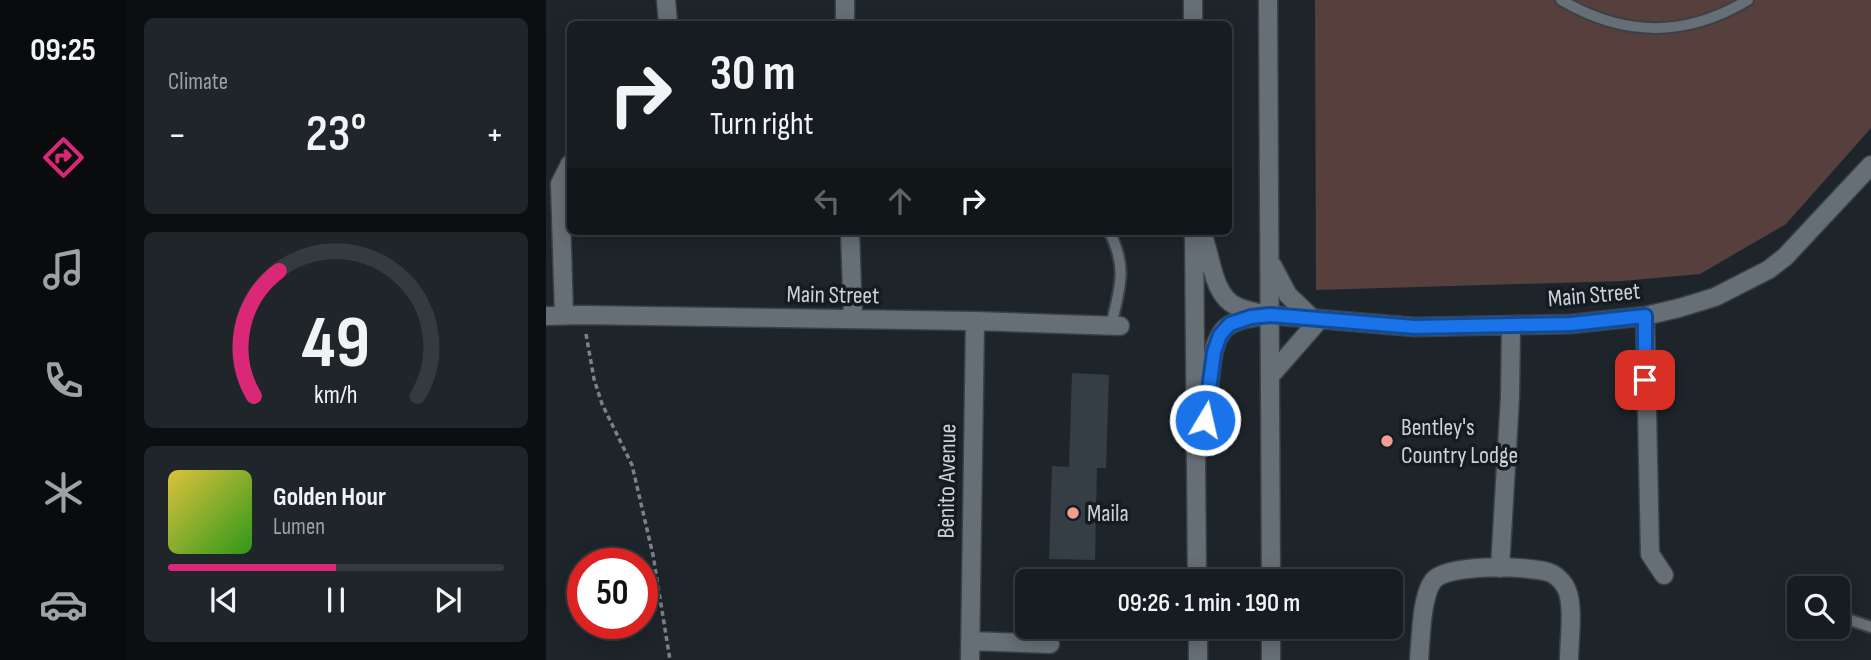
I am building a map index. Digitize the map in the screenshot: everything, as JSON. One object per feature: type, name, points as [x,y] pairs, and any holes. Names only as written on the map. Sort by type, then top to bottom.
[{"type":"street","points":[[666,0],[668,21]]},
{"type":"street","points":[[845,0],[845,21]]},
{"type":"street","points":[[1193,0],[1193,21]]},
{"type":"street","points":[[1268,0],[1271,569]]},
{"type":"street","name":"Main Street","points":[[1270,315],[1415,327],[1571,324],[1645,316],[1715,297],[1768,270],[1785,257],[1871,165]]},
{"type":"street","points":[[564,315],[553,201],[567,170]]},
{"type":"street","points":[[850,235],[853,319]]},
{"type":"street","points":[[1194,235],[1197,569]]},
{"type":"street","points":[[1202,235],[1219,289],[1226,300],[1246,310],[1270,315]]},
{"type":"street","points":[[1270,262],[1288,295],[1317,319],[1271,375]]},
{"type":"street","name":"Main Street","points":[[564,315],[975,321],[1115,326]]},
{"type":"street","points":[[1196,439],[1205,420],[1214,352],[1220,335],[1230,324],[1270,315]]},
{"type":"street","points":[[1645,316],[1650,554],[1664,575]]},
{"type":"street","name":"Benito Avenue","points":[[970,660],[975,321]]},
{"type":"street","points":[[1500,568],[1510,397],[1511,326]]},
{"type":"street","points":[[1419,660],[1426,602],[1432,582],[1449,570],[1500,568],[1549,572],[1566,588],[1570,599],[1569,660]]},
{"type":"street","points":[[1198,639],[1198,660]]},
{"type":"street","points":[[1271,639],[1271,660]]},
{"type":"street","points":[[970,641],[1050,644]]},
{"type":"lane","points":[[1561,0],[1609,23],[1643,29],[1703,21],[1726,14],[1748,0]]},
{"type":"lane","points":[[1111,235],[1120,254],[1121,263],[1115,326]]},
{"type":"lane","points":[[1850,620],[1871,627]]},
{"type":"path","points":[[564,315],[632,465],[653,555],[670,660]]},
{"type":"shaded area","points":[[1315,0],[1871,0],[1871,128],[1786,224],[1700,274],[1622,281],[1316,290]]},
{"type":"building","points":[[1072,373],[1109,375],[1106,468],[1097,468],[1095,560],[1049,559],[1052,466],[1069,467]]},
{"type":"place","name":"Bentley's Country Lodge","points":[[1387,441]]},
{"type":"place","name":"Maila","points":[[1073,513]]},
{"type":"route","points":[[1205,420],[1214,352],[1220,335],[1230,324],[1251,317],[1270,315],[1415,327],[1571,324],[1645,316],[1645,380]]}]
